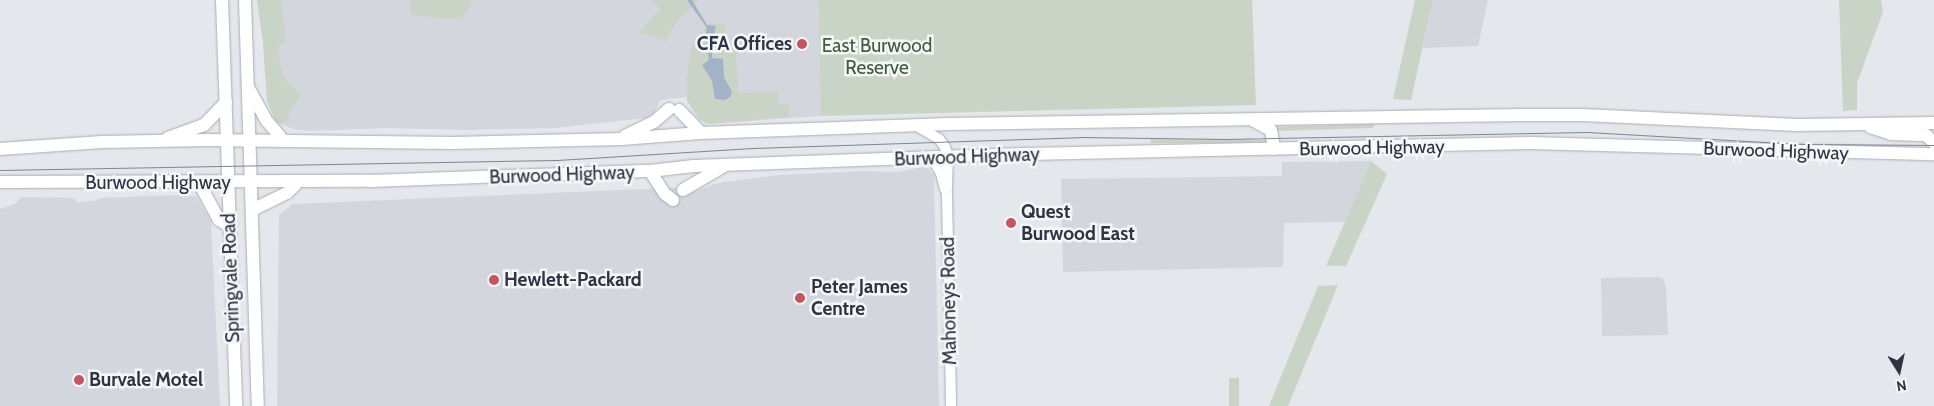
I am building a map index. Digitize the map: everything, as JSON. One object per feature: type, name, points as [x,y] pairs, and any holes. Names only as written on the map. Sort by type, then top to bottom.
[{"type":"highway","name":"Springvale Road","points":[[222,0],[236,406]]},
{"type":"highway","name":"Springvale Road","points":[[245,0],[258,406]]},
{"type":"highway","points":[[248,86],[267,121],[284,141]]},
{"type":"highway","points":[[161,141],[204,125],[226,102]]},
{"type":"highway","points":[[621,138],[651,124],[674,110],[702,133]]},
{"type":"highway","name":"Burwood Highway","points":[[0,149],[161,141],[420,144],[915,126],[1552,115],[1769,124],[1934,124]]},
{"type":"highway","points":[[1250,119],[1271,130],[1274,149]]},
{"type":"highway","points":[[1863,124],[1890,134],[1926,135],[1934,143]]},
{"type":"highway","name":"Burwood Highway","points":[[0,182],[297,183],[650,171],[694,166],[948,157],[1530,143],[1934,154]]},
{"type":"highway","points":[[683,190],[726,165]]},
{"type":"highway","points":[[650,171],[665,194],[673,200]]},
{"type":"highway","points":[[199,183],[218,220],[230,227]]},
{"type":"highway","points":[[252,210],[287,193],[297,183]]},
{"type":"main road","points":[[915,126],[939,139],[945,147],[948,157]]},
{"type":"main road","name":"Mahoneys Road","points":[[948,157],[951,406]]},
{"type":"main road","name":"Mahoneys Road","points":[[932,158],[941,173],[947,195]]},
{"type":"shaded area","points":[[257,0],[818,0],[821,116],[706,124],[694,113],[687,97],[660,100],[655,112],[646,118],[554,128],[465,130],[385,128],[310,131],[293,129],[276,122],[267,101],[263,41]]},
{"type":"shaded area","points":[[1433,0],[1488,0],[1478,46],[1423,48]]},
{"type":"shaded area","points":[[1371,161],[1345,222],[1284,223],[1283,267],[1063,272],[1061,179],[1282,176],[1282,162]]},
{"type":"shaded area","points":[[923,167],[929,169],[934,175],[939,406],[277,406],[279,215],[293,204],[693,187],[696,191],[718,183],[779,175],[863,171],[897,172]]},
{"type":"shaded area","points":[[196,196],[211,221],[220,406],[0,406],[0,209],[15,204],[21,197],[74,198],[77,202],[94,201],[101,198]]},
{"type":"shaded area","points":[[1659,277],[1663,279],[1666,287],[1668,335],[1602,336],[1601,278]]},
{"type":"green space","points":[[257,0],[281,0],[286,43],[278,45],[282,74],[292,87],[302,95],[289,110],[289,121],[280,124],[276,122],[267,101],[263,41]]},
{"type":"green space","points":[[410,0],[472,0],[463,16],[455,19],[411,14]]},
{"type":"green space","points":[[651,0],[699,0],[677,21],[666,41],[639,32],[661,9]]},
{"type":"green space","name":"East Burwood Reserve","points":[[818,0],[1252,0],[1256,105],[821,116]]},
{"type":"green space","points":[[1415,0],[1433,0],[1411,100],[1393,99]]},
{"type":"green space","points":[[1839,0],[1881,0],[1883,12],[1857,83],[1857,110],[1843,111]]},
{"type":"green space","points":[[710,23],[725,25],[726,48],[735,48],[738,93],[778,92],[779,105],[789,104],[788,117],[709,124],[700,120],[687,101],[687,79],[690,53],[697,36]]},
{"type":"green space","points":[[1374,124],[1373,128],[1275,131],[1273,127]]},
{"type":"green space","points":[[1151,139],[1270,140],[1266,142],[1150,143]]},
{"type":"green space","points":[[1371,161],[1387,174],[1346,266],[1326,266]]},
{"type":"green space","points":[[1338,285],[1288,406],[1269,406],[1318,286]]},
{"type":"green space","points":[[1229,378],[1239,378],[1239,406],[1229,406]]},
{"type":"water","points":[[687,0],[692,0],[707,25],[716,26],[712,58],[723,59],[724,77],[732,92],[731,96],[725,100],[715,99],[712,81],[702,65],[709,60],[705,35],[707,28]]},
{"type":"tram line","points":[[0,170],[557,160],[753,148],[1079,137],[1225,139],[1587,132],[1803,144],[1934,145]]},
{"type":"place","name":"CFA Offices","points":[[802,44]]},
{"type":"place","name":"Quest Burwood East","points":[[1011,223]]},
{"type":"place","name":"Hewlett-Packard","points":[[494,280]]},
{"type":"place","name":"Peter James Centre","points":[[800,298]]},
{"type":"place","name":"Burvale Motel","points":[[79,380]]}]
